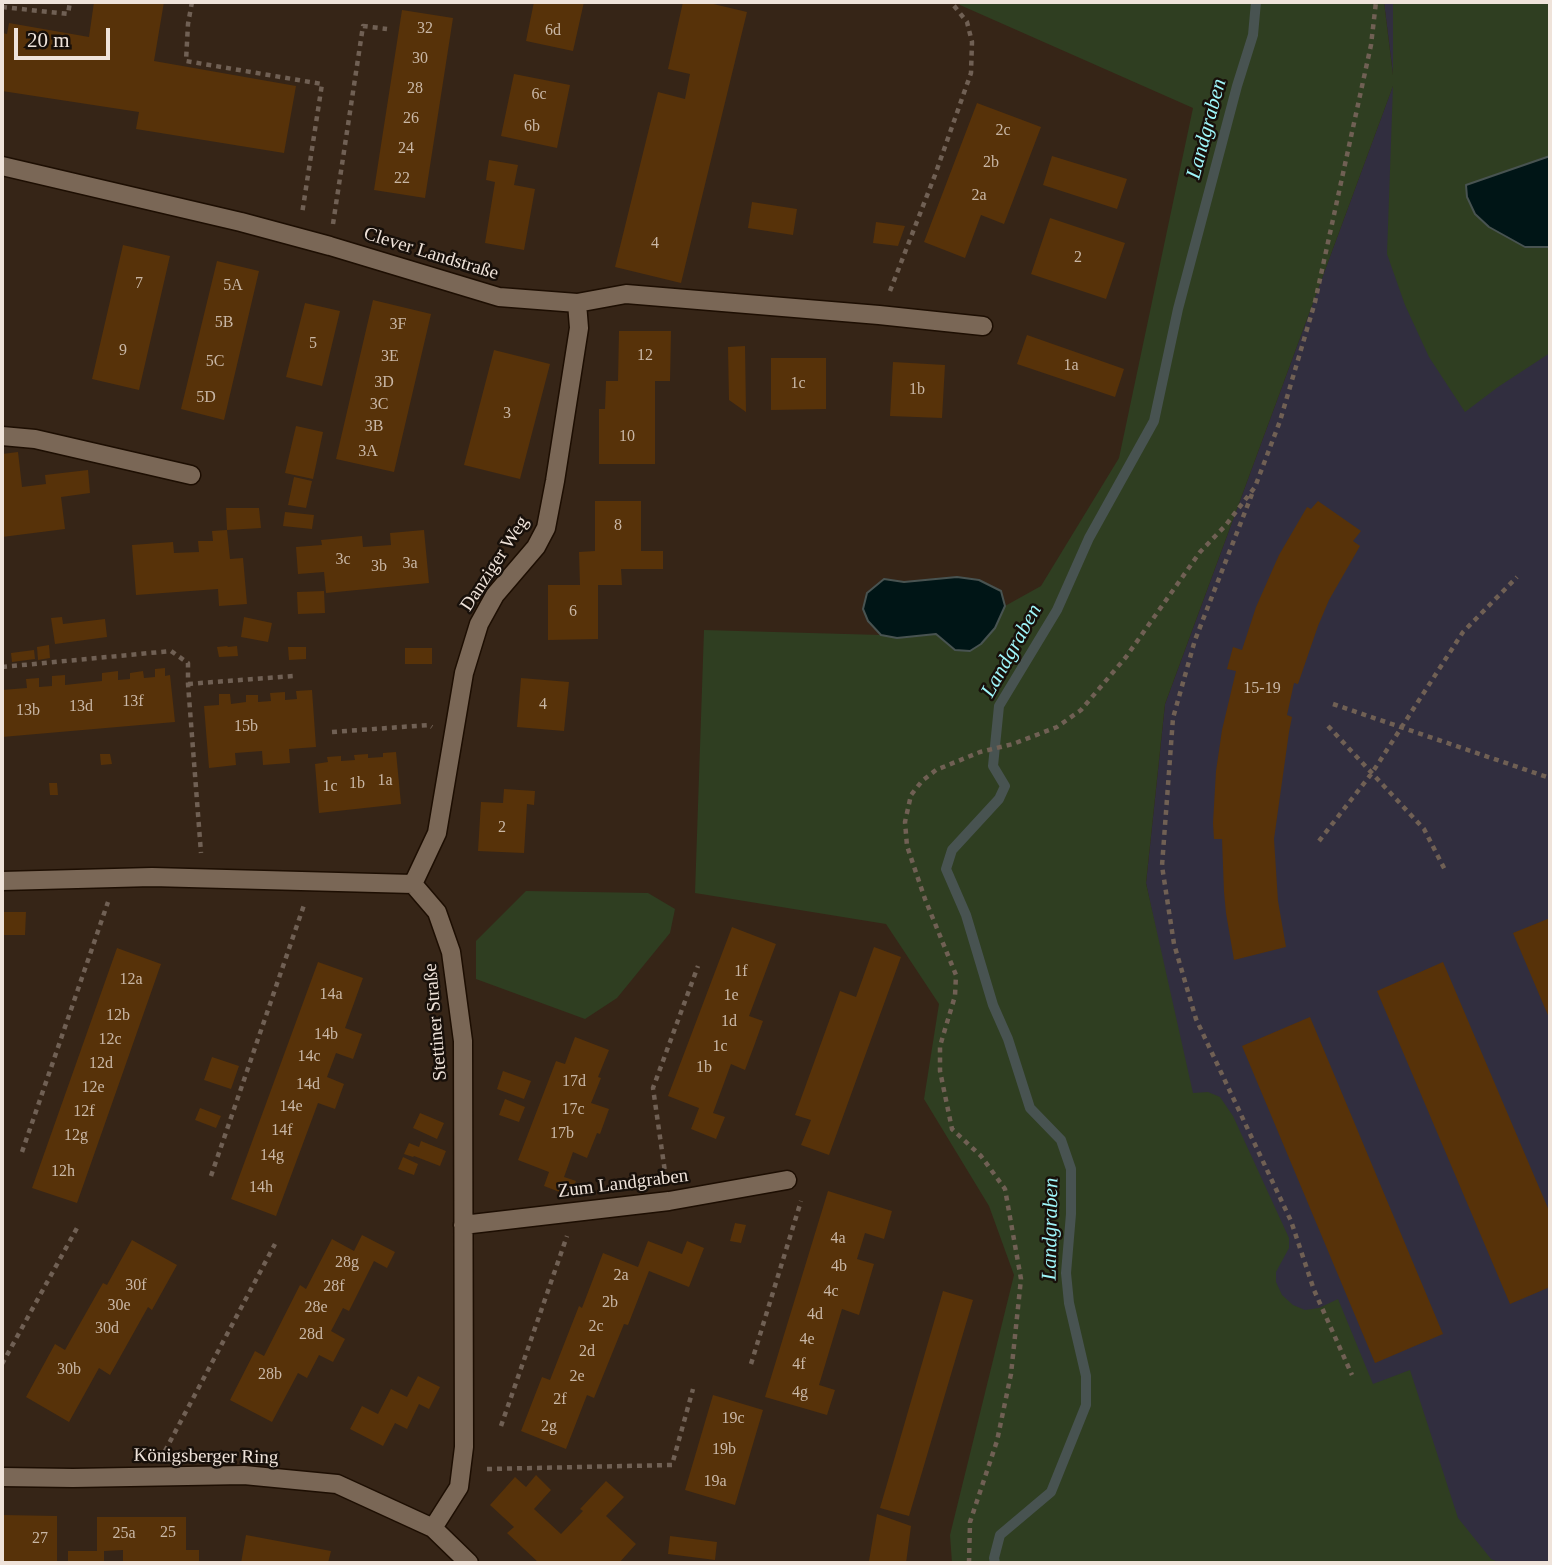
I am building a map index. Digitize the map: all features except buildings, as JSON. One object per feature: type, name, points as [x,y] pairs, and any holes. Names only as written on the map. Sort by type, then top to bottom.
[{"type":"street","name":"Clever Landstraße","points":[[2,166],[299,237],[499,297],[577,303],[626,294],[983,326]]},
{"type":"street","name":"Danziger Weg","points":[[413,884],[437,833],[464,673],[479,624],[495,595],[536,547],[546,528],[579,328],[577,303]]},
{"type":"street","points":[[2,436],[35,439],[191,475]]},
{"type":"street","points":[[2,881],[202,878],[413,884]]},
{"type":"street","name":"Stettiner Straße","points":[[413,884],[437,912],[451,952],[463,1041],[464,1447],[459,1487],[433,1528]]},
{"type":"street","name":"Zum Landgraben","points":[[463,1225],[669,1201],[787,1180]]},
{"type":"street","name":"Königsberger Ring","points":[[2,1477],[244,1475],[337,1484],[433,1528],[469,1563]]},
{"type":"path","points":[[2,7],[68,14],[70,2]]},
{"type":"path","points":[[192,2],[186,61],[322,84],[299,237]]},
{"type":"path","points":[[879,315],[917,223],[971,73],[972,42],[967,22],[951,2]]},
{"type":"path","points":[[1352,1375],[1314,1290],[1291,1221],[1195,1019],[1174,944],[1162,866],[1173,718],[1195,640],[1280,421],[1315,302],[1371,45],[1376,2]]},
{"type":"path","points":[[330,246],[363,26],[387,29]]},
{"type":"path","points":[[969,1563],[970,1522],[997,1441],[1011,1374],[1021,1279],[1005,1189],[981,1156],[952,1129],[940,1071],[940,1046],[954,996],[956,975],[906,846],[905,822],[911,795],[922,780],[936,770],[980,752],[1013,744],[1058,727],[1081,710],[1126,657],[1200,552],[1255,486]]},
{"type":"path","points":[[1319,841],[1371,773],[1464,632],[1517,577]]},
{"type":"path","points":[[2,667],[171,651],[187,663],[202,878]]},
{"type":"path","points":[[188,684],[293,676]]},
{"type":"path","points":[[1333,704],[1550,778]]},
{"type":"path","points":[[332,732],[429,725],[453,742]]},
{"type":"path","points":[[1328,726],[1424,829],[1445,870]]},
{"type":"path","points":[[22,1152],[117,878]]},
{"type":"path","points":[[211,1176],[313,881]]},
{"type":"path","points":[[669,1201],[653,1088],[698,966]]},
{"type":"path","points":[[751,1364],[801,1200]]},
{"type":"path","points":[[501,1426],[576,1212]]},
{"type":"path","points":[[2,1364],[77,1228]]},
{"type":"path","points":[[152,1477],[275,1244]]},
{"type":"path","points":[[461,1469],[672,1465],[693,1389]]},
{"type":"shaded area","points":[[1384,2],[1550,2],[1550,1563],[1288,1563],[1146,883],[1165,704],[1394,83]]},
{"type":"shaded area","points":[[1550,156],[1550,247],[1525,247],[1489,227],[1475,214],[1467,197],[1466,185]]},
{"type":"shaded area","points":[[957,577],[979,580],[1001,591],[1005,606],[995,628],[981,644],[970,651],[955,650],[936,634],[897,638],[881,635],[868,621],[863,609],[867,593],[884,579],[904,582]]},
{"type":"green space","points":[[958,2],[1384,2],[1393,75],[1393,2],[1550,2],[1550,353],[1465,412],[1429,357],[1405,305],[1387,254],[1393,86],[1165,704],[1146,883],[1193,1093],[1208,1092],[1220,1097],[1233,1116],[1289,1238],[1289,1248],[1276,1272],[1276,1282],[1282,1295],[1293,1305],[1305,1310],[1319,1308],[1338,1299],[1373,1384],[1410,1370],[1458,1518],[1491,1559],[1501,1563],[952,1563],[950,1535],[1014,1275],[989,1206],[924,1099],[939,1004],[886,924],[695,893],[704,630],[881,635],[897,638],[936,634],[954,650],[995,628],[1005,606],[1041,586],[1119,458],[1193,108]]},
{"type":"green space","points":[[526,891],[648,893],[675,909],[670,933],[617,998],[585,1019],[476,979],[476,941]]},
{"type":"waterway","name":"Landgraben","points":[[995,1563],[1000,1535],[1051,1492],[1086,1405],[1086,1376],[1069,1303],[1066,1273],[1071,1214],[1071,1169],[1061,1140],[1030,1108],[1008,1039],[993,1005],[966,915],[946,869],[952,850],[999,799],[1005,786],[993,766],[999,706],[1057,610],[1089,538],[1154,421],[1178,309],[1253,35],[1256,2]]}]
